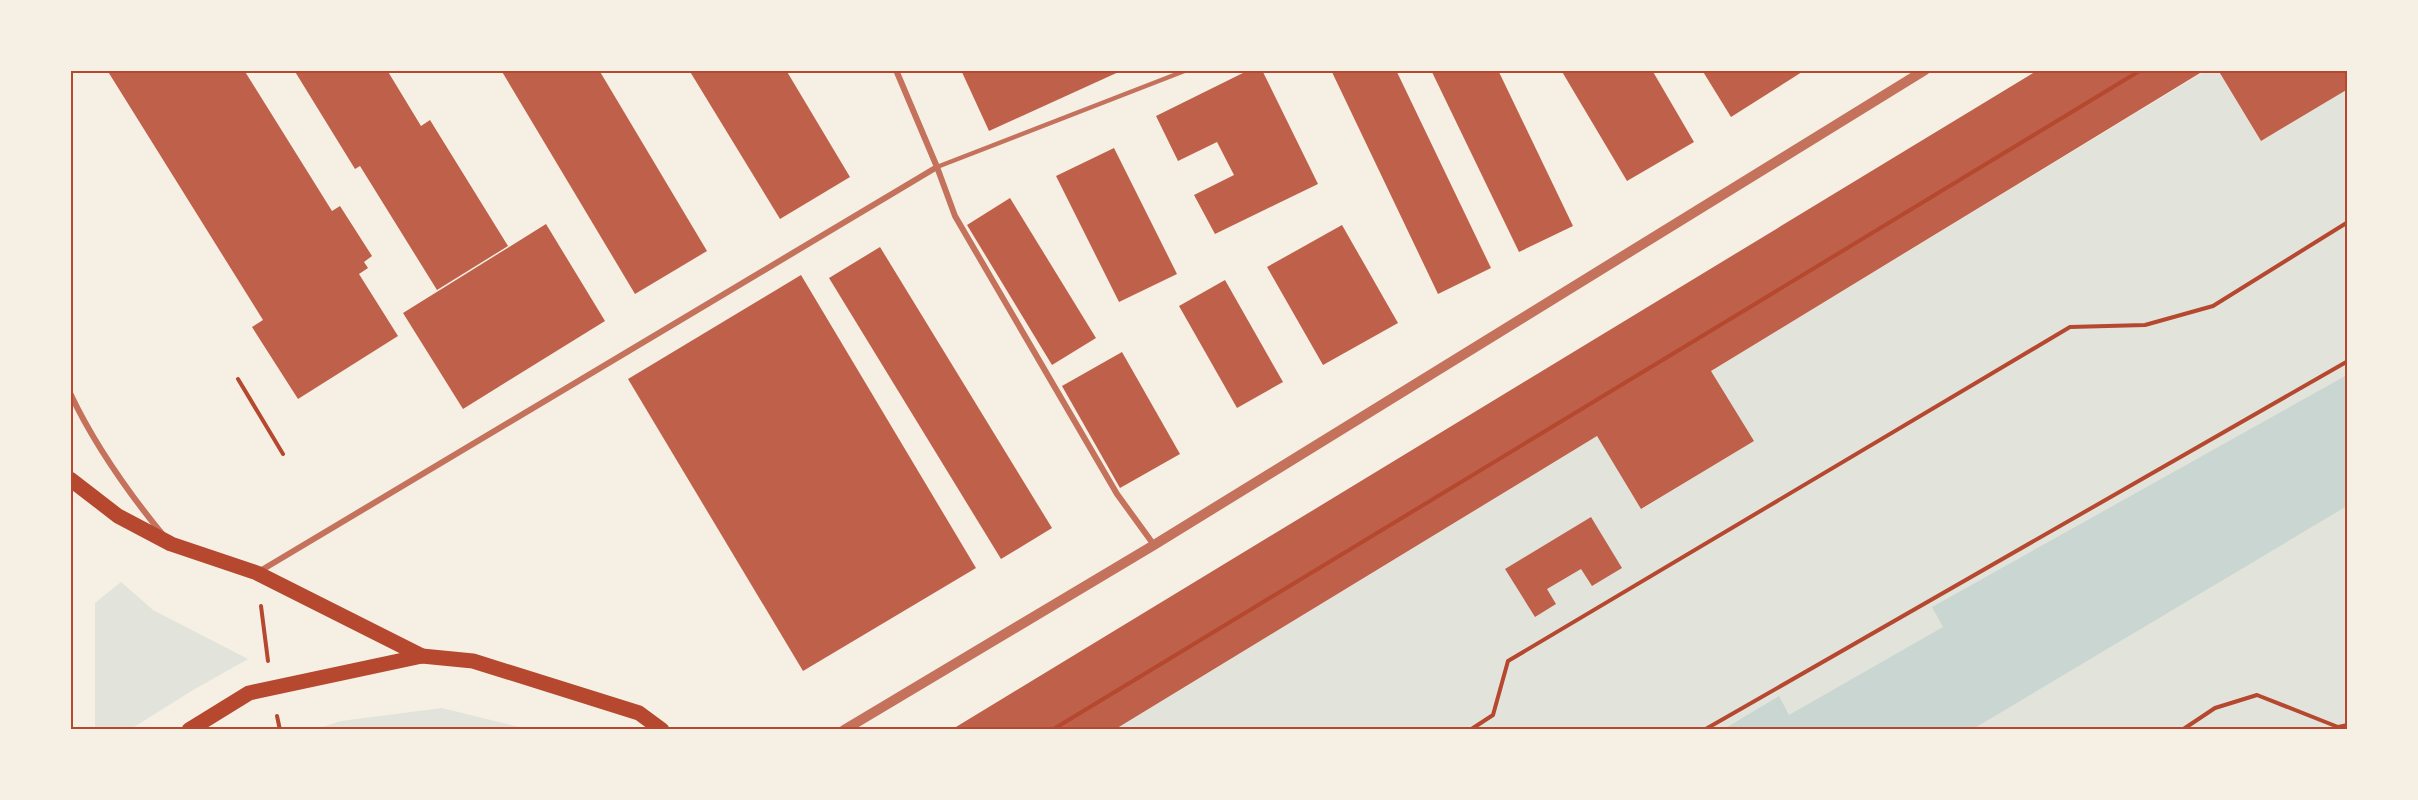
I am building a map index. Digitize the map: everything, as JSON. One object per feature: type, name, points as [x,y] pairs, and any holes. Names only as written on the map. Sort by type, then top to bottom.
[{"type":"main road","points":[[70,479],[118,516],[171,544],[257,573],[422,656]]},
{"type":"main road","points":[[189,729],[249,693],[422,656],[473,661],[639,712],[662,729]]},
{"type":"street","points":[[896,70],[955,216],[1117,494],[1154,545]]},
{"type":"street","points":[[844,729],[1154,545],[1925,70]]},
{"type":"street","points":[[257,573],[937,167]]},
{"type":"street","points":[[70,393],[81,415],[131,495],[171,544]]},
{"type":"lane","points":[[937,167],[1187,70]]},
{"type":"path","points":[[1052,729],[2141,70]]},
{"type":"path","points":[[1470,729],[1493,715],[1508,661],[2070,327],[2145,325],[2213,306],[2348,222]]},
{"type":"path","points":[[1704,729],[2348,361]]},
{"type":"path","points":[[238,379],[283,454]]},
{"type":"path","points":[[257,573],[271,687],[280,729]]},
{"type":"path","points":[[2182,729],[2215,708],[2257,694],[2338,727],[2348,725]]},
{"type":"shaded area","points":[[2205,71],[2218,71],[2261,141],[2347,89],[2347,729],[1114,730],[1597,436],[1642,509],[1753,441],[1711,371]]},
{"type":"shaded area","points":[[2347,375],[2347,506],[1973,729],[1724,729],[1779,696],[1789,715],[1943,627],[1932,607]]},
{"type":"shaded area","points":[[121,582],[153,610],[248,659],[131,729],[95,729],[95,603]]},
{"type":"shaded area","points":[[442,708],[527,729],[316,729],[341,721]]},
{"type":"building","points":[[107,70],[244,70],[332,211],[340,206],[372,256],[364,262],[368,268],[359,274],[398,336],[298,399],[252,327],[263,320]]},
{"type":"building","points":[[294,70],[387,70],[421,126],[430,120],[508,246],[437,290],[360,166],[355,169]]},
{"type":"building","points":[[501,70],[599,70],[707,251],[635,294]]},
{"type":"building","points":[[689,70],[786,70],[850,177],[780,219]]},
{"type":"building","points":[[961,70],[1123,70],[989,131]]},
{"type":"building","points":[[1249,70],[1262,70],[1318,184],[1215,234],[1194,195],[1234,175],[1217,142],[1178,161],[1156,116]]},
{"type":"building","points":[[1331,70],[1396,70],[1491,268],[1438,294]]},
{"type":"building","points":[[1431,70],[1498,70],[1573,226],[1519,252]]},
{"type":"building","points":[[1561,70],[1652,70],[1694,142],[1627,181]]},
{"type":"building","points":[[1702,70],[1805,70],[1731,117]]},
{"type":"building","points":[[2038,70],[2205,70],[1711,371],[1754,441],[1641,509],[1597,436],[1114,730],[951,730]]},
{"type":"building","points":[[2218,70],[2348,70],[2348,89],[2261,141]]},
{"type":"building","points":[[1114,148],[1177,274],[1119,302],[1056,176]]},
{"type":"building","points":[[1010,198],[1096,338],[1052,365],[967,225]]},
{"type":"building","points":[[546,224],[605,321],[463,409],[403,313]]},
{"type":"building","points":[[1342,225],[1398,323],[1323,365],[1267,267]]},
{"type":"building","points":[[880,247],[1052,528],[1001,559],[829,278]]},
{"type":"building","points":[[801,275],[976,568],[803,671],[628,379]]},
{"type":"building","points":[[1225,280],[1283,382],[1237,408],[1179,306]]},
{"type":"building","points":[[1122,352],[1180,454],[1120,488],[1062,386]]},
{"type":"building","points":[[1591,517],[1622,568],[1592,586],[1581,569],[1547,589],[1556,604],[1535,617],[1505,569]]}]
